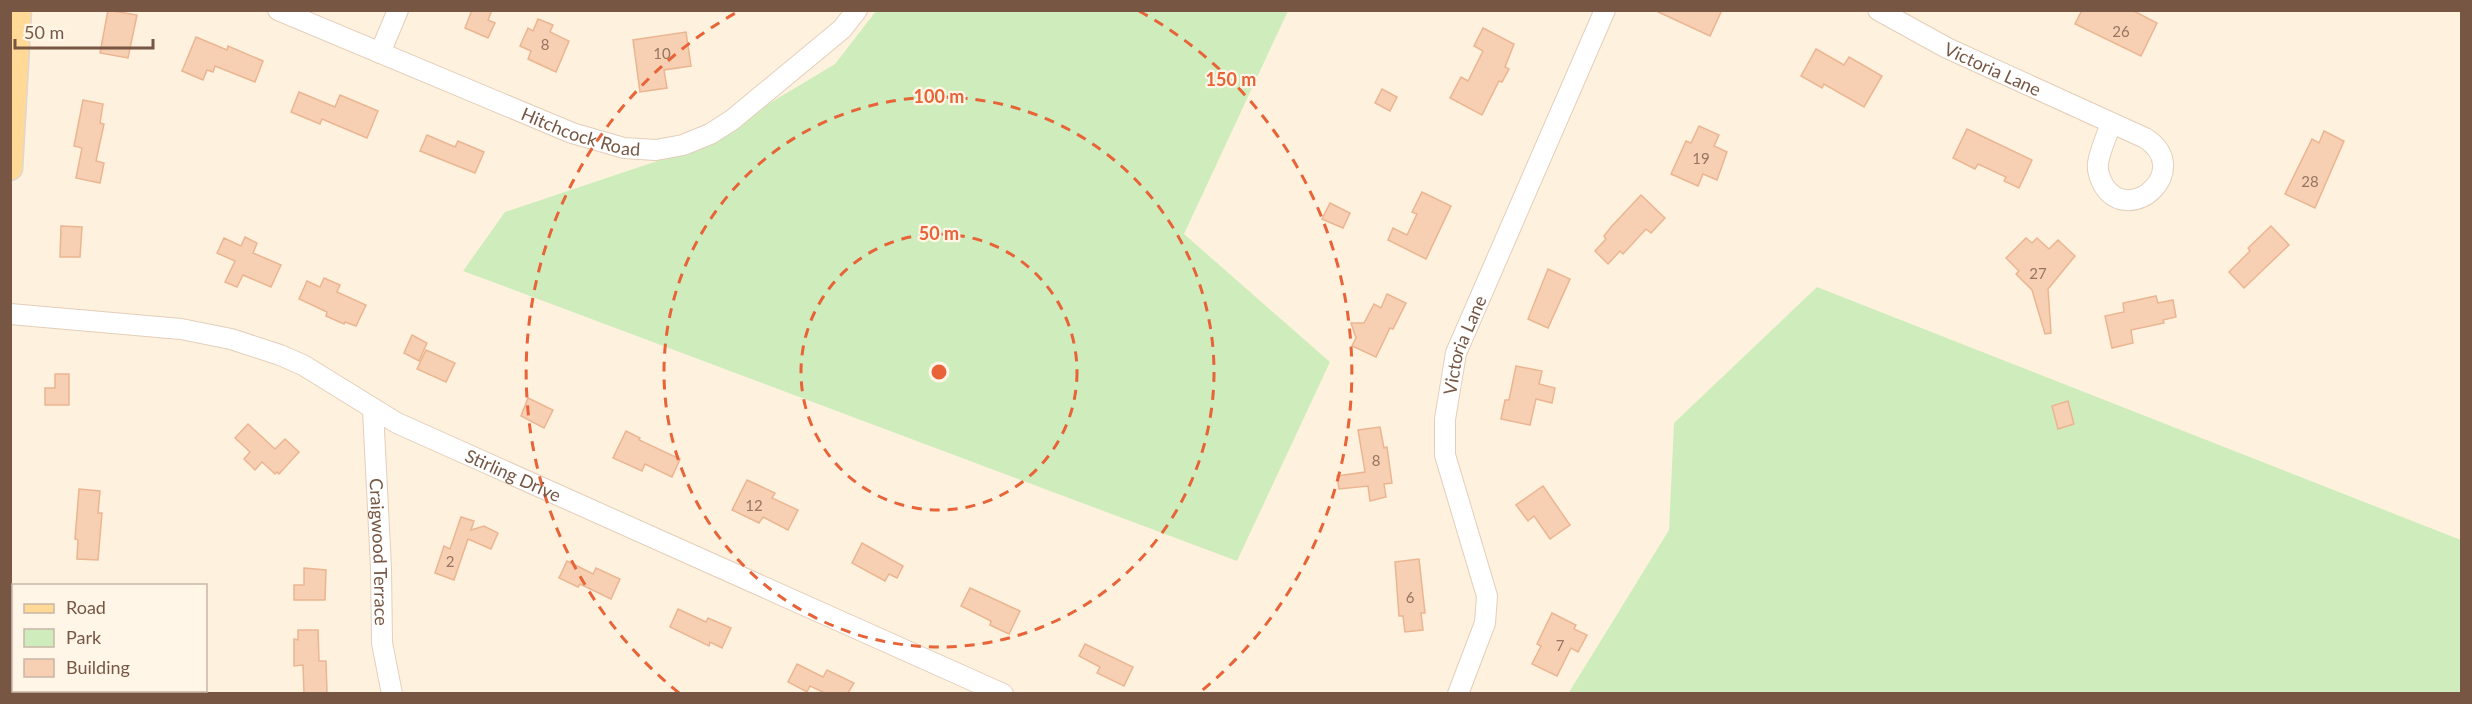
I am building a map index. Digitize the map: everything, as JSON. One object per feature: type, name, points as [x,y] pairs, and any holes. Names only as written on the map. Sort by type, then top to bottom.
[{"type":"main road","points":[[10,168],[19,10]]},
{"type":"street","name":"Hitchcock Road","points":[[278,10],[600,143],[624,148],[656,150],[683,145],[710,135],[732,120],[842,29],[857,10]]},
{"type":"street","points":[[380,53],[398,10]]},
{"type":"street","name":"Victoria Lane","points":[[1458,693],[1485,623],[1487,596],[1444,455],[1445,419],[1456,353],[1605,10]]},
{"type":"street","name":"Victoria Lane","points":[[1878,10],[1947,48],[2111,123]]},
{"type":"street","name":"Stirling Drive","points":[[10,314],[181,329],[254,345],[303,365],[373,410],[468,455],[1003,693]]},
{"type":"street","name":"Craigwood Terrace","points":[[373,410],[381,568],[382,643],[392,693]]},
{"type":"green space","points":[[876,11],[1288,11],[1184,234],[1330,362],[1237,561],[463,271],[505,212],[693,149],[835,64]]},
{"type":"green space","points":[[1817,287],[2461,540],[2461,693],[1568,694],[1669,530],[1674,423]]},
{"type":"building","points":[[108,10],[137,15],[128,58],[100,53]]},
{"type":"building","points":[[472,10],[492,10],[488,20],[495,23],[488,38],[465,28]]},
{"type":"building","points":[[1654,10],[1722,10],[1710,36]]},
{"type":"building","points":[[2082,10],[2132,10],[2157,23],[2141,56],[2075,24]]},
{"type":"building","points":[[538,19],[553,25],[550,32],[569,41],[556,72],[528,59],[531,51],[520,46],[528,28],[533,31]]},
{"type":"building","points":[[1483,28],[1514,44],[1505,67],[1509,69],[1502,82],[1499,81],[1482,115],[1450,98],[1461,77],[1468,81],[1483,51],[1474,46]]},
{"type":"building","points":[[686,32],[691,66],[664,70],[667,88],[640,92],[633,40]]},
{"type":"building","points":[[196,37],[227,50],[228,46],[263,61],[255,82],[215,66],[213,72],[207,70],[203,80],[182,71]]},
{"type":"building","points":[[1816,49],[1844,65],[1849,57],[1882,76],[1864,107],[1824,84],[1822,88],[1801,76]]},
{"type":"building","points":[[1382,89],[1397,97],[1390,111],[1375,103]]},
{"type":"building","points":[[299,92],[335,107],[340,95],[378,111],[367,138],[322,119],[320,124],[291,112]]},
{"type":"building","points":[[83,100],[103,104],[100,123],[104,124],[96,161],[104,163],[100,183],[76,178],[82,148],[74,146]]},
{"type":"building","points":[[1699,126],[1719,135],[1714,146],[1727,152],[1717,180],[1703,174],[1698,186],[1671,174],[1686,141],[1691,143]]},
{"type":"building","points":[[1967,129],[2032,160],[2019,188],[2004,181],[2006,177],[1978,164],[1975,169],[1953,158]]},
{"type":"building","points":[[2324,131],[2344,141],[2315,208],[2285,194],[2312,139],[2319,143]]},
{"type":"building","points":[[427,135],[455,147],[458,141],[484,152],[475,173],[420,151]]},
{"type":"building","points":[[1422,192],[1451,206],[1426,259],[1388,240],[1393,228],[1407,235],[1417,214],[1412,212]]},
{"type":"building","points":[[1641,195],[1665,218],[1651,233],[1646,229],[1623,254],[1620,251],[1608,264],[1595,251],[1606,239],[1604,236],[1611,227]]},
{"type":"building","points":[[1330,203],[1350,213],[1343,228],[1322,219]]},
{"type":"building","points":[[61,226],[82,227],[80,257],[60,257]]},
{"type":"building","points":[[2271,226],[2289,245],[2244,288],[2229,272],[2250,251],[2248,248]]},
{"type":"building","points":[[245,237],[257,243],[253,253],[281,265],[271,287],[243,275],[237,287],[225,282],[235,261],[217,253],[224,238],[241,246]]},
{"type":"building","points":[[2026,238],[2032,243],[2037,238],[2049,249],[2058,240],[2075,256],[2048,289],[2051,333],[2045,334],[2032,290],[2016,274],[2019,271],[2006,258]]},
{"type":"building","points":[[1548,269],[1570,279],[1548,328],[1528,319]]},
{"type":"building","points":[[324,278],[340,285],[337,292],[366,305],[356,326],[345,322],[344,324],[326,316],[327,312],[299,299],[307,281],[320,287]]},
{"type":"building","points":[[1387,294],[1406,303],[1393,329],[1390,328],[1376,357],[1352,346],[1356,338],[1351,323],[1364,323],[1374,304],[1381,308]]},
{"type":"building","points":[[2156,296],[2158,303],[2173,300],[2176,317],[2163,320],[2164,323],[2131,330],[2133,343],[2112,348],[2105,316],[2124,312],[2123,303]]},
{"type":"building","points":[[412,335],[427,343],[419,361],[404,353]]},
{"type":"building","points":[[426,350],[455,363],[446,382],[417,369]]},
{"type":"building","points":[[1516,366],[1542,371],[1539,384],[1555,388],[1552,403],[1536,399],[1530,425],[1501,419],[1505,400],[1509,400]]},
{"type":"building","points":[[55,374],[69,374],[69,405],[45,405],[45,388],[55,388]]},
{"type":"building","points":[[528,398],[553,410],[544,428],[521,416]]},
{"type":"building","points":[[2068,401],[2074,424],[2058,429],[2052,406]]},
{"type":"building","points":[[248,424],[275,449],[285,439],[299,452],[279,474],[277,472],[275,474],[262,462],[255,470],[244,459],[250,452],[235,438]]},
{"type":"building","points":[[1380,427],[1384,448],[1387,447],[1392,483],[1384,484],[1386,497],[1370,501],[1368,486],[1339,489],[1337,476],[1365,472],[1358,430]]},
{"type":"building","points":[[626,431],[640,438],[639,440],[680,459],[672,477],[645,464],[642,471],[613,458]]},
{"type":"building","points":[[747,480],[775,493],[772,498],[798,510],[788,530],[763,517],[759,523],[732,510]]},
{"type":"building","points":[[1543,486],[1570,525],[1550,539],[1534,516],[1528,521],[1516,505]]},
{"type":"building","points":[[79,489],[100,491],[98,513],[102,513],[98,560],[77,559],[78,540],[75,539]]},
{"type":"building","points":[[461,517],[474,521],[471,530],[484,526],[498,533],[491,549],[468,539],[454,580],[435,573],[444,546],[450,549]]},
{"type":"building","points":[[862,543],[903,566],[897,578],[889,574],[885,581],[852,563]]},
{"type":"building","points":[[1419,559],[1425,613],[1421,613],[1423,630],[1405,632],[1403,616],[1399,616],[1395,562]]},
{"type":"building","points":[[567,561],[593,574],[596,568],[620,579],[611,599],[580,584],[578,587],[559,578]]},
{"type":"building","points":[[304,568],[326,570],[325,600],[294,600],[294,585],[304,585]]},
{"type":"building","points":[[970,588],[1020,611],[1009,634],[990,625],[991,621],[961,606]]},
{"type":"building","points":[[678,609],[706,622],[708,618],[731,628],[722,648],[710,642],[709,646],[670,627]]},
{"type":"building","points":[[1552,613],[1576,625],[1574,629],[1587,635],[1578,652],[1571,648],[1557,676],[1532,664],[1541,646],[1537,644]]},
{"type":"building","points":[[298,630],[318,630],[319,661],[326,661],[327,693],[304,693],[303,665],[294,666],[294,639],[298,640]]},
{"type":"building","points":[[1085,644],[1133,667],[1124,686],[1097,673],[1100,667],[1079,656]]},
{"type":"building","points":[[797,664],[823,677],[827,670],[854,683],[848,693],[825,693],[810,686],[807,692],[788,682]]}]
